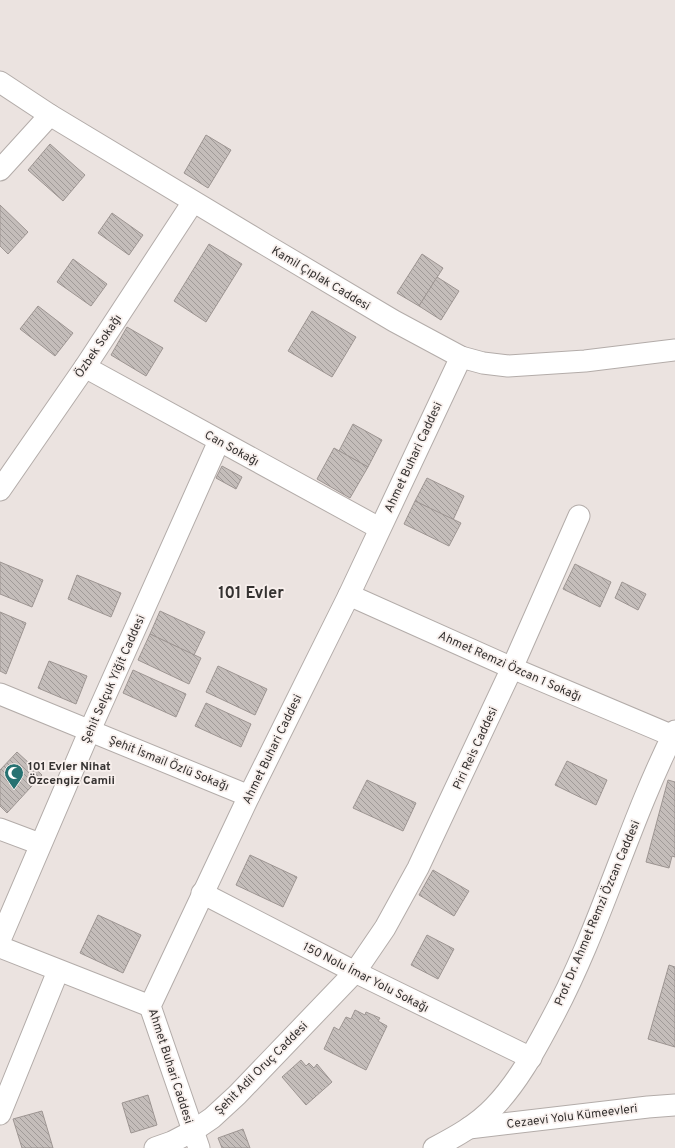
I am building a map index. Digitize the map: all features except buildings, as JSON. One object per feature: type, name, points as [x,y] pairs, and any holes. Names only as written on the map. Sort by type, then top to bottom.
[{"type":"street","name":"Kamil Çıplak Caddesi","points":[[0,82],[50,115],[193,202],[394,321],[461,357],[483,363],[508,366],[585,361],[675,350]]},
{"type":"street","points":[[0,170],[50,115]]},
{"type":"street","name":"Özbek Sokağı","points":[[0,490],[85,367],[193,202]]},
{"type":"street","name":"Ahmet Buhari Caddesi","points":[[196,1140],[150,1006],[202,893],[348,595],[461,357]]},
{"type":"street","name":"Can Sokağı","points":[[85,367],[379,528]]},
{"type":"street","name":"Şehit Selçuk Yiğit Caddesi","points":[[0,940],[90,730],[219,441]]},
{"type":"street","name":"Piri Reis Caddesi","points":[[355,972],[385,928],[418,868],[512,668],[579,516]]},
{"type":"street","name":"Ahmet Remzi Özcan 1 Sokağı","points":[[348,595],[512,668],[674,734]]},
{"type":"street","name":"Şehit İsmail Özlü Sokağı","points":[[0,694],[249,796]]},
{"type":"street","name":"Prof. Dr. Ahmet Remzi Özcan Caddesi","points":[[434,1148],[469,1128],[498,1103],[512,1086],[531,1058],[572,978],[645,799],[674,734]]},
{"type":"street","points":[[0,829],[40,844]]},
{"type":"street","name":"150 Nolu İmar Yolu Sokağı","points":[[202,893],[355,972],[531,1058]]},
{"type":"street","points":[[0,947],[150,1006]]},
{"type":"street","points":[[0,1114],[58,971]]},
{"type":"street","name":"Şehit Adil Oruç Caddesi","points":[[155,1148],[172,1142],[196,1140],[212,1118],[237,1095],[355,972]]},
{"type":"street","name":"Cezaevi Yolu Kümeevleri","points":[[469,1128],[648,1107],[675,1106]]},
{"type":"place","name":"101 Evler Nihat Özcengiz Camii","points":[[14,790]]},
{"type":"district","name":"101 Evler","points":[[251,592]]}]
